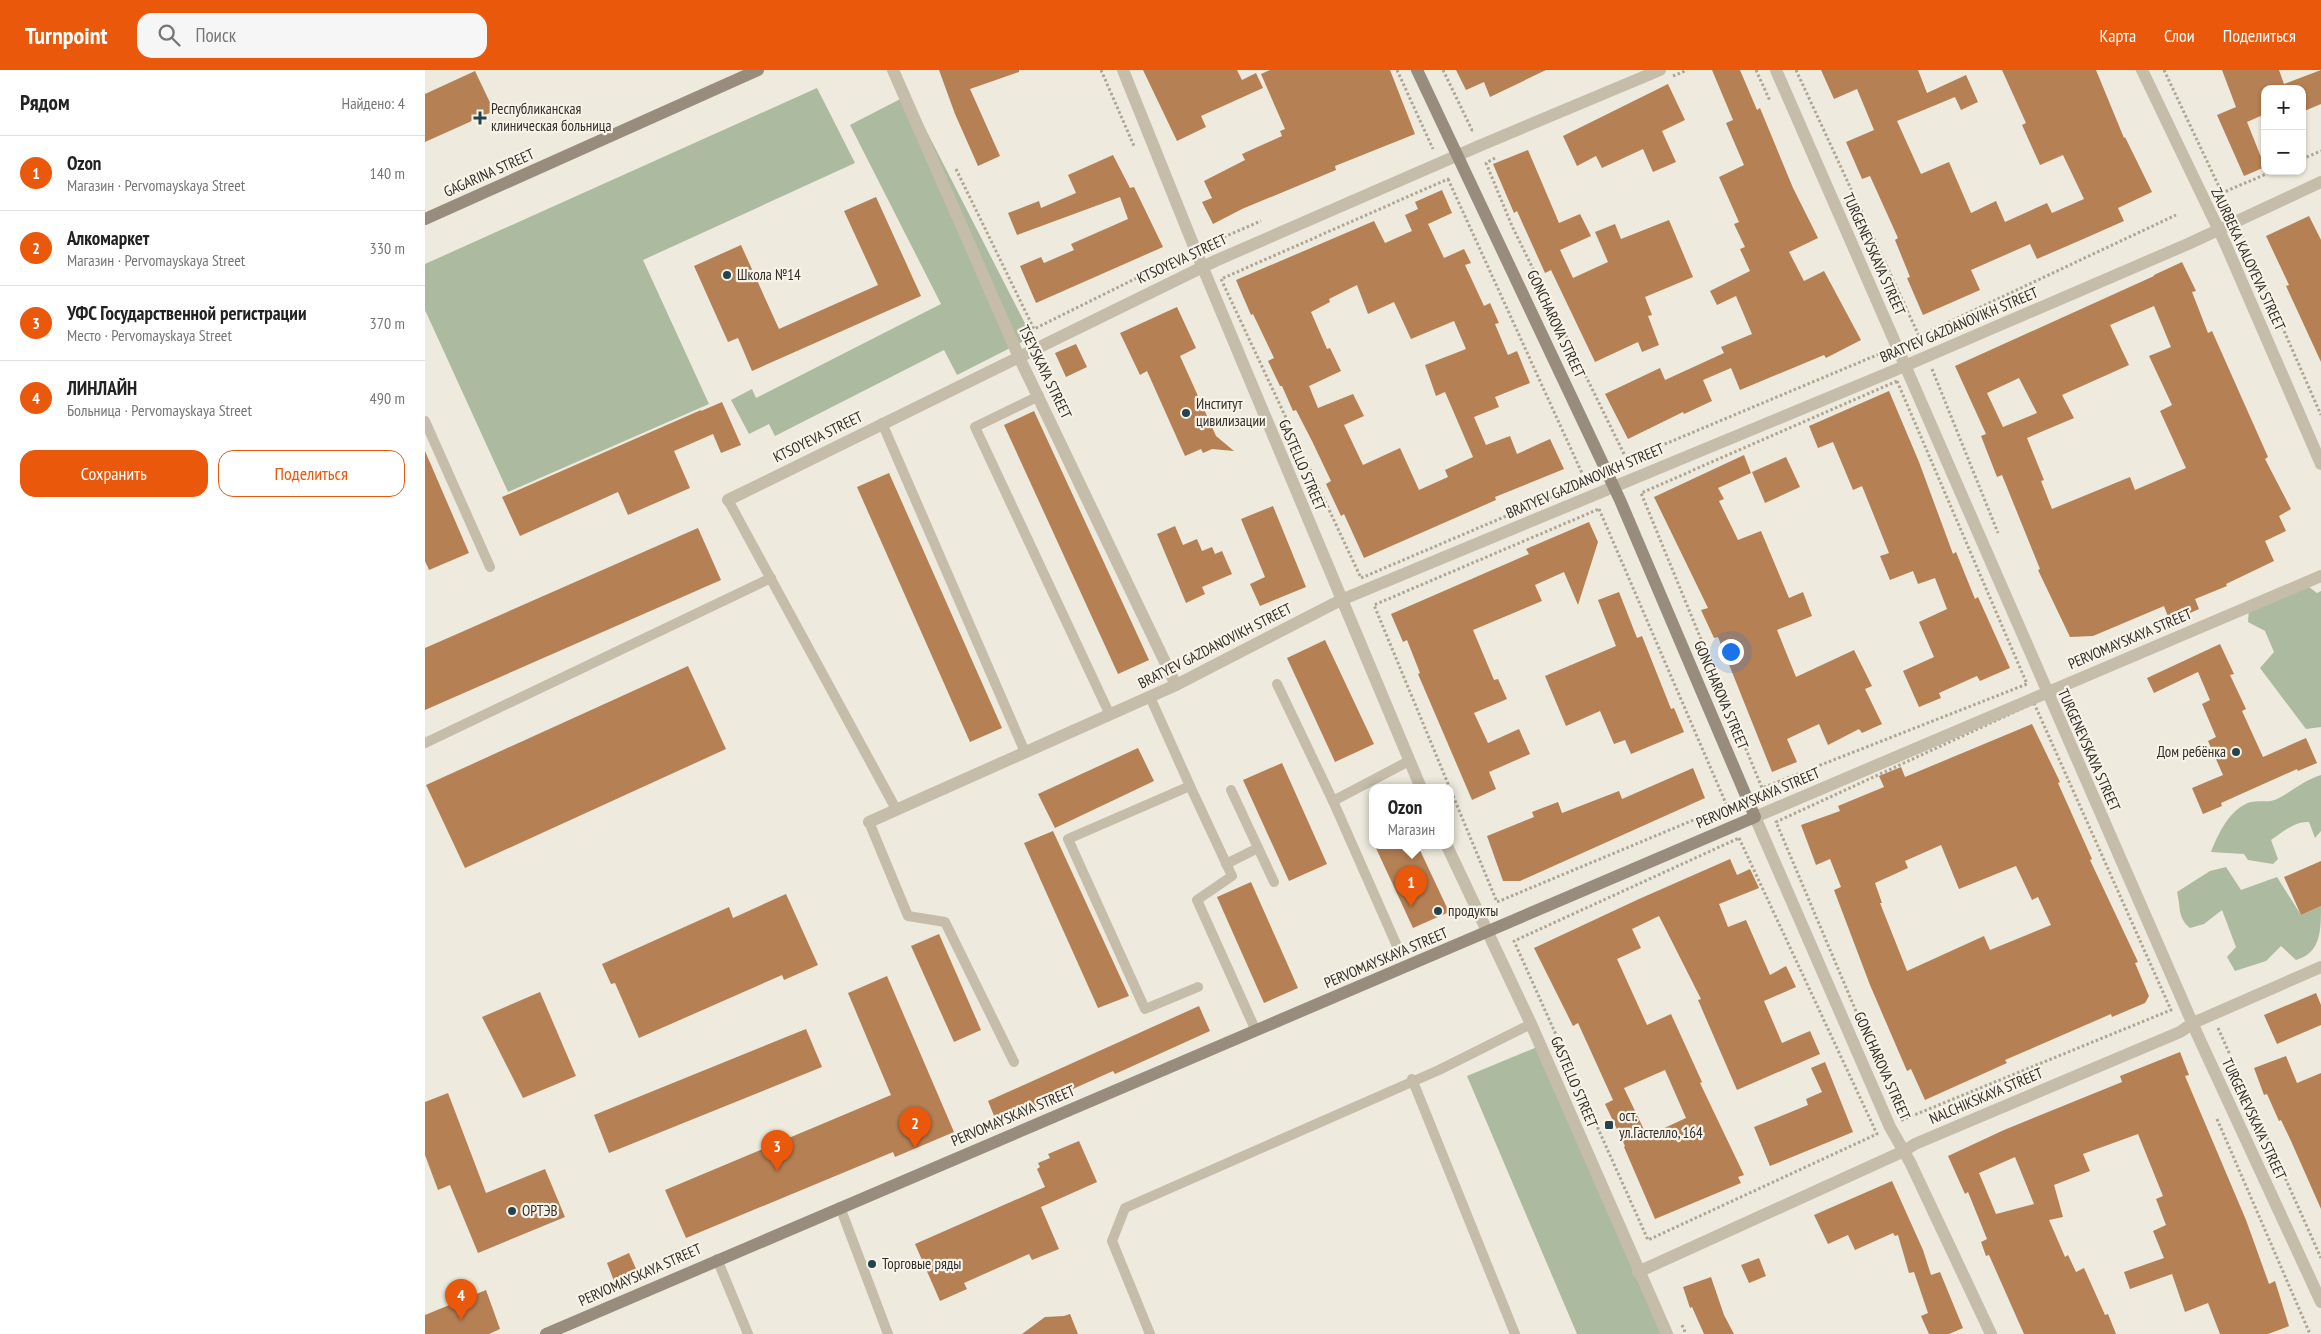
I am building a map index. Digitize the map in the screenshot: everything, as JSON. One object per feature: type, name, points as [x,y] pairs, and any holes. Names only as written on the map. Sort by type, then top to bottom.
[{"type":"street","name":"GAGARINA STREET","points":[[425,219],[758,70]]},
{"type":"street","name":"TSEYSKAYA STREET","points":[[893,70],[1019,357],[1176,685]]},
{"type":"street","name":"GASTELLO STREET","points":[[1123,70],[1202,267],[1419,784]]},
{"type":"street","name":"GONCHAROVA STREET","points":[[1417,70],[1613,486],[1890,1127],[1904,1151],[1991,1334]]},
{"type":"street","name":"TURGENEVSKAYA STREET","points":[[1776,70],[2046,692],[2193,1023],[2321,1302]]},
{"type":"street","name":"ZAURBEKA KALOYEVA STREET","points":[[2142,70],[2218,229],[2321,464]]},
{"type":"street","name":"KTSOYEVA STREET","points":[[728,500],[1202,267],[1459,156],[1664,74]]},
{"type":"street","name":"BRATYEV GAZDANOVIKH STREET","points":[[869,822],[1176,685],[1341,600],[1905,366],[2321,182]]},
{"type":"street","name":"PERVOMAYSKAYA STREET","points":[[546,1334],[717,1259],[2321,576]]},
{"type":"street","name":"GASTELLO STREET","points":[[1448,849],[1486,933],[1531,1024],[1638,1272],[1667,1334]]},
{"type":"street","name":"NALCHIKSKAYA STREET","points":[[1638,1272],[1904,1151],[1915,1144],[2180,1032],[2193,1023],[2321,967]]},
{"type":"lane","points":[[1039,396],[975,427],[1110,715]]},
{"type":"lane","points":[[425,421],[490,567]]},
{"type":"lane","points":[[882,423],[1025,752]]},
{"type":"lane","points":[[728,500],[896,809]]},
{"type":"lane","points":[[425,743],[771,578]]},
{"type":"lane","points":[[1277,684],[1333,801],[1397,946]]},
{"type":"lane","points":[[1150,697],[1232,876],[1197,900],[1256,1031]]},
{"type":"lane","points":[[1333,801],[1409,761]]},
{"type":"lane","points":[[1190,786],[1068,839],[1145,1010],[1198,987]]},
{"type":"lane","points":[[1231,790],[1274,882]]},
{"type":"lane","points":[[869,822],[908,916],[945,922],[1014,1062]]},
{"type":"lane","points":[[1226,864],[1258,848]]},
{"type":"lane","points":[[1150,1334],[1112,1241],[1125,1208],[1412,1079],[1439,1070],[1531,1024]]},
{"type":"lane","points":[[1412,1079],[1515,1334]]},
{"type":"lane","points":[[840,1207],[887,1334]]},
{"type":"lane","points":[[717,1259],[748,1334]]},
{"type":"path","points":[[1101,70],[1136,150]]},
{"type":"path","points":[[1397,70],[1434,148],[1425,152]]},
{"type":"path","points":[[1443,70],[1472,130],[1481,126]]},
{"type":"path","points":[[1664,74],[1687,70]]},
{"type":"path","points":[[1796,70],[1919,336],[2176,215]]},
{"type":"path","points":[[2164,70],[2222,193],[2264,175]]},
{"type":"path","points":[[2306,157],[2321,151]]},
{"type":"path","points":[[1503,155],[1485,163],[1511,226],[1627,460],[1884,352]]},
{"type":"path","points":[[955,168],[1034,329],[1183,256],[1179,247]]},
{"type":"path","points":[[1448,179],[1586,482],[1361,578],[1221,279],[1448,179]]},
{"type":"path","points":[[1207,244],[1271,217]]},
{"type":"path","points":[[2242,235],[2321,414]]},
{"type":"path","points":[[1931,365],[2000,538]]},
{"type":"path","points":[[1897,381],[2027,684],[1762,788],[1641,493],[1897,381]]},
{"type":"path","points":[[1449,784],[1375,605],[1599,509],[1727,806],[1497,902],[1454,797]]},
{"type":"path","points":[[2034,703],[2171,1010],[1902,1120],[1776,822],[2034,703]]},
{"type":"path","points":[[1739,838],[1877,1134],[1648,1240],[1514,941],[1739,838]]},
{"type":"path","points":[[2227,1024],[2218,1028],[2321,1258]]},
{"type":"path","points":[[2215,1115],[2310,1334]]},
{"type":"green space","points":[[817,88],[855,163],[643,260],[709,404],[508,492],[425,310],[425,264]]},
{"type":"green space","points":[[908,95],[1032,337],[957,375],[944,350],[775,436],[769,424],[749,434],[731,400],[752,389],[756,398],[941,304],[850,125]]},
{"type":"green space","points":[[2309,587],[2317,593],[2321,591],[2321,727],[2306,729],[2260,668],[2274,652],[2265,631],[2248,622],[2249,609]]},
{"type":"green space","points":[[2321,775],[2321,831],[2315,838],[2309,822],[2299,823],[2289,828],[2271,840],[2278,859],[2273,864],[2248,860],[2244,854],[2211,852],[2226,822],[2244,805],[2251,802],[2277,799]]},
{"type":"green space","points":[[2226,867],[2241,890],[2277,877],[2301,915],[2321,906],[2320,932],[2315,946],[2310,952],[2296,960],[2281,946],[2266,961],[2235,971],[2227,957],[2236,947],[2222,910],[2204,924],[2190,928],[2186,924],[2181,916],[2177,892],[2210,871]]},
{"type":"green space","points":[[1542,1045],[1666,1334],[1577,1334],[1467,1076]]},
{"type":"building","points":[[939,70],[1019,70],[1019,72],[970,89],[1000,156],[978,166],[955,114]]},
{"type":"building","points":[[1143,70],[1237,70],[1242,80],[1256,73],[1263,88],[1201,116],[1206,127],[1177,141]]},
{"type":"building","points":[[1270,70],[1390,70],[1415,134],[1335,166],[1336,170],[1242,209],[1213,224],[1202,202],[1212,198],[1204,181],[1245,160],[1242,154],[1282,136],[1280,131],[1285,129],[1261,74]]},
{"type":"building","points":[[1456,70],[1546,70],[1490,97],[1484,82],[1466,90]]},
{"type":"building","points":[[1712,70],[1740,70],[1757,110],[1760,108],[1793,188],[1818,238],[1789,252],[1804,281],[1824,271],[1861,340],[1826,358],[1824,355],[1740,390],[1731,368],[1703,380],[1712,401],[1684,414],[1683,412],[1628,439],[1605,394],[1660,368],[1665,380],[1724,353],[1721,347],[1752,334],[1736,296],[1717,305],[1710,291],[1750,271],[1740,249],[1745,247],[1734,224],[1739,222],[1719,177],[1744,165],[1726,123],[1733,120]]},
{"type":"building","points":[[1821,70],[1918,70],[1927,93],[1966,75],[1978,102],[1961,110],[1955,97],[1897,121],[1921,174],[1949,162],[1971,213],[1996,201],[2005,222],[2047,203],[2052,213],[2084,199],[2063,155],[2040,165],[2022,125],[2026,123],[2002,70],[2096,70],[2124,138],[2152,192],[2118,208],[2124,221],[2037,259],[2030,244],[1971,270],[1980,290],[1923,315],[1907,278],[1910,277],[1895,240],[1898,238],[1870,176],[1862,179],[1846,142],[1874,130],[1857,89],[1834,99]]},
{"type":"building","points":[[2222,70],[2279,70],[2284,84],[2321,70],[2321,104],[2306,110],[2306,85],[2261,85],[2261,116],[2247,122],[2261,157],[2261,169],[2244,176],[2217,115],[2236,107]]},
{"type":"building","points":[[475,71],[494,111],[425,142],[425,94]]},
{"type":"building","points":[[1668,84],[1685,120],[1662,131],[1676,162],[1653,172],[1643,149],[1602,168],[1596,156],[1577,166],[1563,136]]},
{"type":"building","points":[[1528,150],[1559,223],[1580,214],[1591,236],[1560,250],[1573,278],[1608,262],[1595,232],[1615,224],[1621,239],[1669,220],[1693,277],[1645,297],[1652,315],[1648,316],[1659,345],[1642,352],[1638,342],[1595,362],[1551,270],[1545,273],[1517,211],[1514,213],[1493,164]]},
{"type":"building","points":[[1113,155],[1130,188],[1134,187],[1163,247],[1036,303],[1020,266],[1041,257],[1044,263],[1074,250],[1071,244],[1128,219],[1120,197],[1017,235],[1008,213],[1039,201],[1041,208],[1076,193],[1068,175]]},
{"type":"building","points":[[1442,190],[1452,213],[1428,224],[1444,258],[1464,249],[1471,263],[1465,265],[1484,306],[1490,303],[1499,323],[1495,324],[1508,355],[1517,351],[1530,383],[1495,397],[1499,407],[1474,417],[1486,445],[1510,436],[1517,454],[1550,439],[1564,469],[1495,497],[1496,500],[1364,558],[1344,514],[1341,516],[1326,484],[1331,481],[1312,441],[1296,410],[1293,411],[1268,361],[1274,358],[1253,314],[1251,315],[1236,280],[1374,221],[1385,243],[1412,231],[1405,215],[1418,209],[1415,202]],"holes":[[[1357,285],[1368,314],[1394,302],[1411,339],[1454,321],[1466,349],[1425,365],[1436,396],[1445,392],[1473,457],[1445,470],[1448,477],[1419,490],[1400,448],[1363,465],[1344,425],[1364,416],[1353,394],[1318,408],[1309,386],[1341,371],[1330,348],[1327,349],[1311,312],[1330,302],[1329,299]]]},
{"type":"building","name":"Школа №14","points":[[876,197],[921,296],[752,371],[738,338],[728,342],[694,266],[741,245],[779,329],[878,285],[844,211]]},
{"type":"building","points":[[2309,216],[2321,240],[2321,362],[2286,286],[2289,285],[2266,236]]},
{"type":"building","points":[[2182,262],[2196,291],[2192,292],[2208,333],[2212,331],[2268,457],[2265,459],[2291,509],[2279,516],[2286,531],[2265,541],[2274,561],[2226,584],[2227,586],[2195,599],[2199,609],[2170,622],[2164,606],[2093,636],[2070,637],[2038,570],[2040,569],[2002,475],[1997,477],[1981,436],[1986,434],[1955,366]],"holes":[[[2154,306],[2171,347],[2149,356],[2172,405],[2160,411],[2186,468],[2135,490],[2130,477],[2052,509],[2041,481],[2044,480],[2027,438],[2074,418],[2062,395],[2129,365],[2110,325]],[[2019,378],[2037,413],[2003,427],[1987,393]]]},
{"type":"building","points":[[1177,307],[1196,348],[1180,356],[1216,436],[1234,451],[1212,449],[1203,453],[1201,449],[1185,456],[1147,371],[1140,375],[1120,333]]},
{"type":"building","points":[[1076,344],[1087,367],[1066,377],[1055,353]]},
{"type":"building","points":[[1889,391],[1919,462],[1953,554],[1956,552],[1975,599],[1978,597],[2010,668],[1980,681],[1977,676],[1939,693],[1941,698],[1919,707],[1903,671],[1934,657],[1919,622],[1947,609],[1935,578],[1918,584],[1913,571],[1890,580],[1880,556],[1889,553],[1862,486],[1853,490],[1833,442],[1818,448],[1809,426]]},
{"type":"building","points":[[722,402],[741,445],[721,453],[713,434],[674,451],[690,488],[628,515],[618,492],[520,536],[502,497]]},
{"type":"building","points":[[1034,411],[1149,660],[1118,674],[1004,425]]},
{"type":"building","points":[[425,451],[469,553],[429,570],[425,561]]},
{"type":"building","points":[[1744,455],[1751,473],[1718,488],[1724,499],[1719,501],[1738,540],[1761,531],[1789,598],[1803,592],[1812,616],[1777,630],[1796,677],[1854,650],[1872,686],[1865,689],[1882,724],[1862,733],[1859,729],[1828,745],[1819,724],[1787,739],[1797,762],[1772,772],[1718,637],[1714,638],[1701,610],[1708,608],[1654,497]]},
{"type":"building","points":[[1786,457],[1800,487],[1765,503],[1752,472]]},
{"type":"building","points":[[889,473],[1002,728],[970,742],[857,487]]},
{"type":"building","points":[[1273,506],[1306,587],[1260,606],[1250,584],[1265,577],[1241,519]]},
{"type":"building","points":[[1589,522],[1598,542],[1578,605],[1564,572],[1535,585],[1542,601],[1473,630],[1494,680],[1498,679],[1507,699],[1474,713],[1488,743],[1519,729],[1530,754],[1489,772],[1496,789],[1472,800],[1418,674],[1420,673],[1407,640],[1403,642],[1391,614],[1529,554],[1526,549]]},
{"type":"building","points":[[1175,526],[1183,545],[1197,539],[1202,551],[1212,547],[1215,554],[1222,551],[1232,574],[1202,587],[1205,594],[1186,603],[1157,534]]},
{"type":"building","points":[[698,528],[721,580],[425,710],[425,648]]},
{"type":"building","points":[[1619,592],[1637,638],[1642,636],[1671,709],[1674,708],[1684,732],[1631,754],[1625,740],[1614,744],[1600,711],[1566,726],[1545,676],[1616,646],[1598,600]]},
{"type":"building","points":[[1325,640],[1374,744],[1335,762],[1287,658]]},
{"type":"building","name":"Дом ребёнка","points":[[2220,644],[2234,674],[2230,675],[2246,709],[2242,711],[2263,757],[2306,738],[2317,763],[2298,771],[2297,769],[2221,803],[2222,806],[2203,814],[2192,788],[2223,775],[2208,741],[2216,737],[2202,704],[2210,700],[2198,672],[2154,693],[2147,678]]},
{"type":"building","points":[[688,666],[726,749],[465,868],[426,785]]},
{"type":"building","points":[[2032,724],[2060,782],[2058,783],[2092,859],[2090,860],[2138,962],[2135,963],[2149,996],[2145,1003],[2112,1017],[2111,1014],[2005,1060],[2007,1063],[1925,1100],[1911,1069],[1907,1071],[1870,985],[1834,890],[1841,887],[1830,859],[1816,865],[1801,825],[1840,811],[1838,806],[1884,787],[1879,776],[1901,767],[1905,777]],"holes":[[[1941,845],[1959,889],[2016,866],[2032,900],[2038,897],[2051,925],[1990,950],[1984,936],[1907,971],[1880,903],[1882,903],[1875,883],[1908,868],[1905,861]]]},
{"type":"building","points":[[1138,748],[1154,781],[1055,828],[1038,794]]},
{"type":"building","points":[[1282,763],[1327,864],[1289,881],[1243,780]]},
{"type":"building","points":[[1693,768],[1705,798],[1520,881],[1503,881],[1487,836],[1534,817],[1532,812],[1558,802],[1562,813],[1619,791],[1622,799]]},
{"type":"building","points":[[1053,831],[1129,996],[1098,1008],[1024,843]]},
{"type":"building","points":[[1376,849],[1419,849],[1449,912],[1413,928]]},
{"type":"building","points":[[1730,859],[1737,875],[1750,869],[1759,888],[1719,904],[1728,927],[1746,920],[1770,975],[1786,966],[1796,987],[1764,1001],[1782,1043],[1810,1031],[1820,1054],[1737,1090],[1698,1000],[1701,999],[1659,916],[1632,929],[1641,948],[1617,959],[1647,1025],[1671,1014],[1702,1082],[1700,1083],[1744,1175],[1738,1177],[1741,1183],[1655,1219],[1625,1146],[1605,1104],[1613,1100],[1578,1023],[1573,1026],[1534,948]],"holes":[[[1665,1070],[1686,1118],[1647,1136],[1624,1088]]]},
{"type":"building","points":[[2321,861],[2321,906],[2301,915],[2284,877]]},
{"type":"building","points":[[1251,882],[1298,988],[1264,1003],[1217,897]]},
{"type":"building","points":[[786,894],[818,965],[784,980],[782,975],[639,1038],[615,983],[611,984],[602,964],[729,907],[733,918]]},
{"type":"building","points":[[939,934],[981,1030],[954,1042],[911,946]]},
{"type":"building","points":[[887,976],[954,1132],[895,1157],[893,1152],[686,1238],[665,1190],[891,1095],[848,993]]},
{"type":"building","points":[[540,992],[576,1076],[523,1098],[482,1017]]},
{"type":"building","points":[[2316,993],[2321,1005],[2321,1025],[2277,1044],[2264,1015]]},
{"type":"building","points":[[1199,1006],[1210,1031],[1115,1074],[1113,1071],[997,1123],[988,1101]]},
{"type":"building","points":[[806,1029],[822,1067],[609,1153],[594,1115]]},
{"type":"building","points":[[2180,1052],[2189,1075],[2185,1076],[2246,1220],[2269,1284],[2275,1281],[2289,1326],[2268,1334],[2220,1334],[2208,1303],[2185,1312],[2172,1274],[2130,1289],[2124,1272],[2164,1258],[2153,1231],[2166,1225],[2156,1199],[2163,1196],[2138,1134],[2083,1154],[2090,1171],[2054,1185],[2063,1217],[2049,1220],[2065,1257],[2068,1255],[2076,1272],[2084,1268],[2105,1315],[2108,1314],[2116,1334],[2024,1334],[1989,1255],[1986,1256],[1981,1242],[1987,1239],[1968,1192],[1965,1194],[1948,1156],[2004,1130],[2122,1082],[2120,1076]],"holes":[[[2015,1157],[2034,1204],[1996,1214],[1979,1173]]]},
{"type":"building","points":[[2286,1056],[2297,1083],[2321,1073],[2321,1209],[2281,1120],[2279,1121],[2267,1094],[2264,1095],[2254,1068]]},
{"type":"building","points":[[1825,1062],[1853,1132],[1770,1166],[1754,1127],[1808,1105],[1806,1099],[1822,1092],[1811,1068]]},
{"type":"building","points":[[448,1093],[486,1193],[545,1169],[565,1217],[478,1253],[450,1185],[438,1190],[425,1155],[425,1102]]},
{"type":"building","points":[[1079,1141],[1097,1182],[1041,1207],[1059,1249],[1032,1260],[1029,1254],[964,1283],[967,1289],[940,1301],[915,1244],[1045,1187],[1037,1169],[1040,1167],[1038,1163],[1050,1158],[1048,1154]]},
{"type":"building","points":[[1892,1181],[1923,1250],[1931,1275],[1940,1272],[1963,1328],[1949,1334],[1929,1334],[1921,1316],[1928,1313],[1914,1272],[1909,1273],[1898,1235],[1895,1236],[1893,1233],[1855,1250],[1848,1235],[1828,1244],[1814,1215]]},
{"type":"building","points":[[629,1253],[637,1271],[614,1281],[607,1263]]},
{"type":"building","points":[[1759,1258],[1766,1276],[1749,1283],[1741,1265]]},
{"type":"building","points":[[1711,1277],[1724,1315],[1734,1334],[1704,1334],[1692,1307],[1690,1308],[1683,1287]]},
{"type":"building","points":[[486,1290],[500,1329],[489,1334],[425,1334],[425,1315]]},
{"type":"building","points":[[1070,1314],[1078,1334],[1022,1334],[1045,1317]]},
{"type":"place","name":"Республиканская клиническая больница","points":[[480,118]]},
{"type":"place","name":"Школа №14","points":[[727,275]]},
{"type":"place","name":"Институт цивилизации","points":[[1186,413]]},
{"type":"place","name":"Дом ребёнка","points":[[2236,752]]},
{"type":"place","name":"Ozon","points":[[1411,907]]},
{"type":"place","name":"продукты","points":[[1438,911]]},
{"type":"place","name":"ост. ул.Гастелло, 164","points":[[1609,1125]]},
{"type":"place","name":"Алкомаркет","points":[[915,1148]]},
{"type":"place","name":"УФС Государственной регистрации","points":[[777,1171]]},
{"type":"place","name":"ОРТЭВ","points":[[512,1211]]},
{"type":"place","name":"Торговые ряды","points":[[872,1264]]},
{"type":"place","name":"ЛИНЛАЙН","points":[[461,1320]]}]
